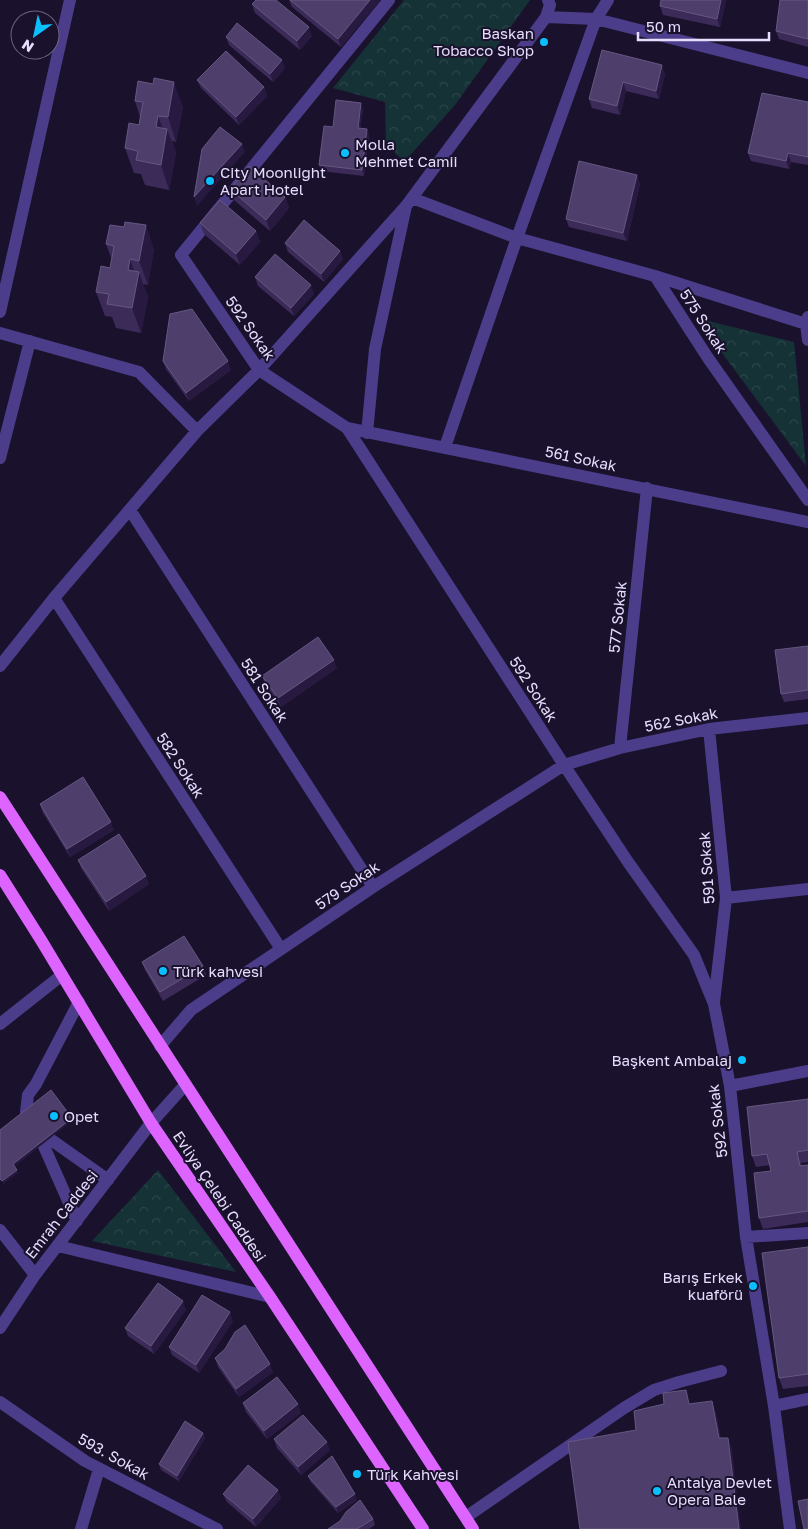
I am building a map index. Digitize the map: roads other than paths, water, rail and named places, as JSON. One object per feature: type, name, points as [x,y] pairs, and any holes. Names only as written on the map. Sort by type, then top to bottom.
[{"type":"main road","points":[[0,797],[160,1046]]},
{"type":"main road","name":"Evliya Çelebi Caddesi","points":[[0,875],[151,1123],[270,1297],[423,1529]]},
{"type":"main road","name":"Evliya Çelebi Caddesi","points":[[160,1046],[473,1529]]},
{"type":"street","points":[[0,312],[70,0]]},
{"type":"street","name":"592 Sokak","points":[[389,0],[181,254],[259,370],[347,428],[564,765],[628,862],[694,955],[714,1004],[730,1086],[746,1237],[774,1406],[790,1529]]},
{"type":"street","points":[[0,666],[54,598],[197,431],[259,370],[409,202],[546,17],[550,5],[548,0]]},
{"type":"street","points":[[445,447],[517,238],[596,19],[608,0]]},
{"type":"street","points":[[546,17],[596,19],[808,73]]},
{"type":"street","points":[[409,202],[517,238],[655,276],[808,322],[808,340]]},
{"type":"street","points":[[367,433],[375,349],[409,202]]},
{"type":"street","name":"575 Sokak","points":[[655,276],[708,358],[808,500]]},
{"type":"street","points":[[0,333],[139,372],[197,431]]},
{"type":"street","points":[[0,458],[30,341]]},
{"type":"street","name":"561 Sokak","points":[[347,428],[808,522]]},
{"type":"street","name":"577 Sokak","points":[[620,748],[647,488]]},
{"type":"street","name":"581 Sokak","points":[[130,510],[373,887]]},
{"type":"street","name":"582 Sokak","points":[[54,598],[281,949]]},
{"type":"street","name":"562 Sokak","points":[[564,765],[620,748],[710,729],[808,718]]},
{"type":"street","name":"591 Sokak","points":[[710,729],[726,898],[714,1004]]},
{"type":"street","name":"579 Sokak","points":[[160,1046],[191,1010],[373,887],[564,765]]},
{"type":"street","points":[[726,898],[808,889]]},
{"type":"street","points":[[0,1024],[62,976]]},
{"type":"street","points":[[26,1112],[28,1095],[36,1084],[79,1002]]},
{"type":"street","points":[[730,1086],[808,1071]]},
{"type":"street","name":"Emrah Caddesi","points":[[0,1328],[35,1275],[151,1123],[185,1085]]},
{"type":"street","points":[[77,1221],[46,1141],[108,1180]]},
{"type":"street","points":[[0,1230],[35,1275]]},
{"type":"street","points":[[746,1237],[808,1233]]},
{"type":"street","points":[[58,1246],[270,1297]]},
{"type":"street","points":[[466,1517],[624,1408],[654,1390],[721,1372]]},
{"type":"street","points":[[774,1406],[808,1398]]},
{"type":"street","name":"593. Sokak","points":[[0,1402],[85,1461],[216,1529]]},
{"type":"street","points":[[81,1529],[99,1468]]},
{"type":"place","name":"Baskan Tobacco Shop","points":[[544,42]]},
{"type":"place","name":"Molla Mehmet Camii","points":[[345,153]]},
{"type":"place","name":"City Moonlight Apart Hotel","points":[[210,181]]},
{"type":"place","name":"Türk kahvesi","points":[[163,971]]},
{"type":"place","name":"Başkent Ambalaj","points":[[742,1060]]},
{"type":"place","name":"Opet","points":[[54,1116]]},
{"type":"place","name":"Barış Erkek kuaförü","points":[[753,1286]]},
{"type":"place","name":"Türk Kahvesi","points":[[357,1474]]},
{"type":"place","name":"Antalya Devlet Opera Bale","points":[[657,1491]]}]
